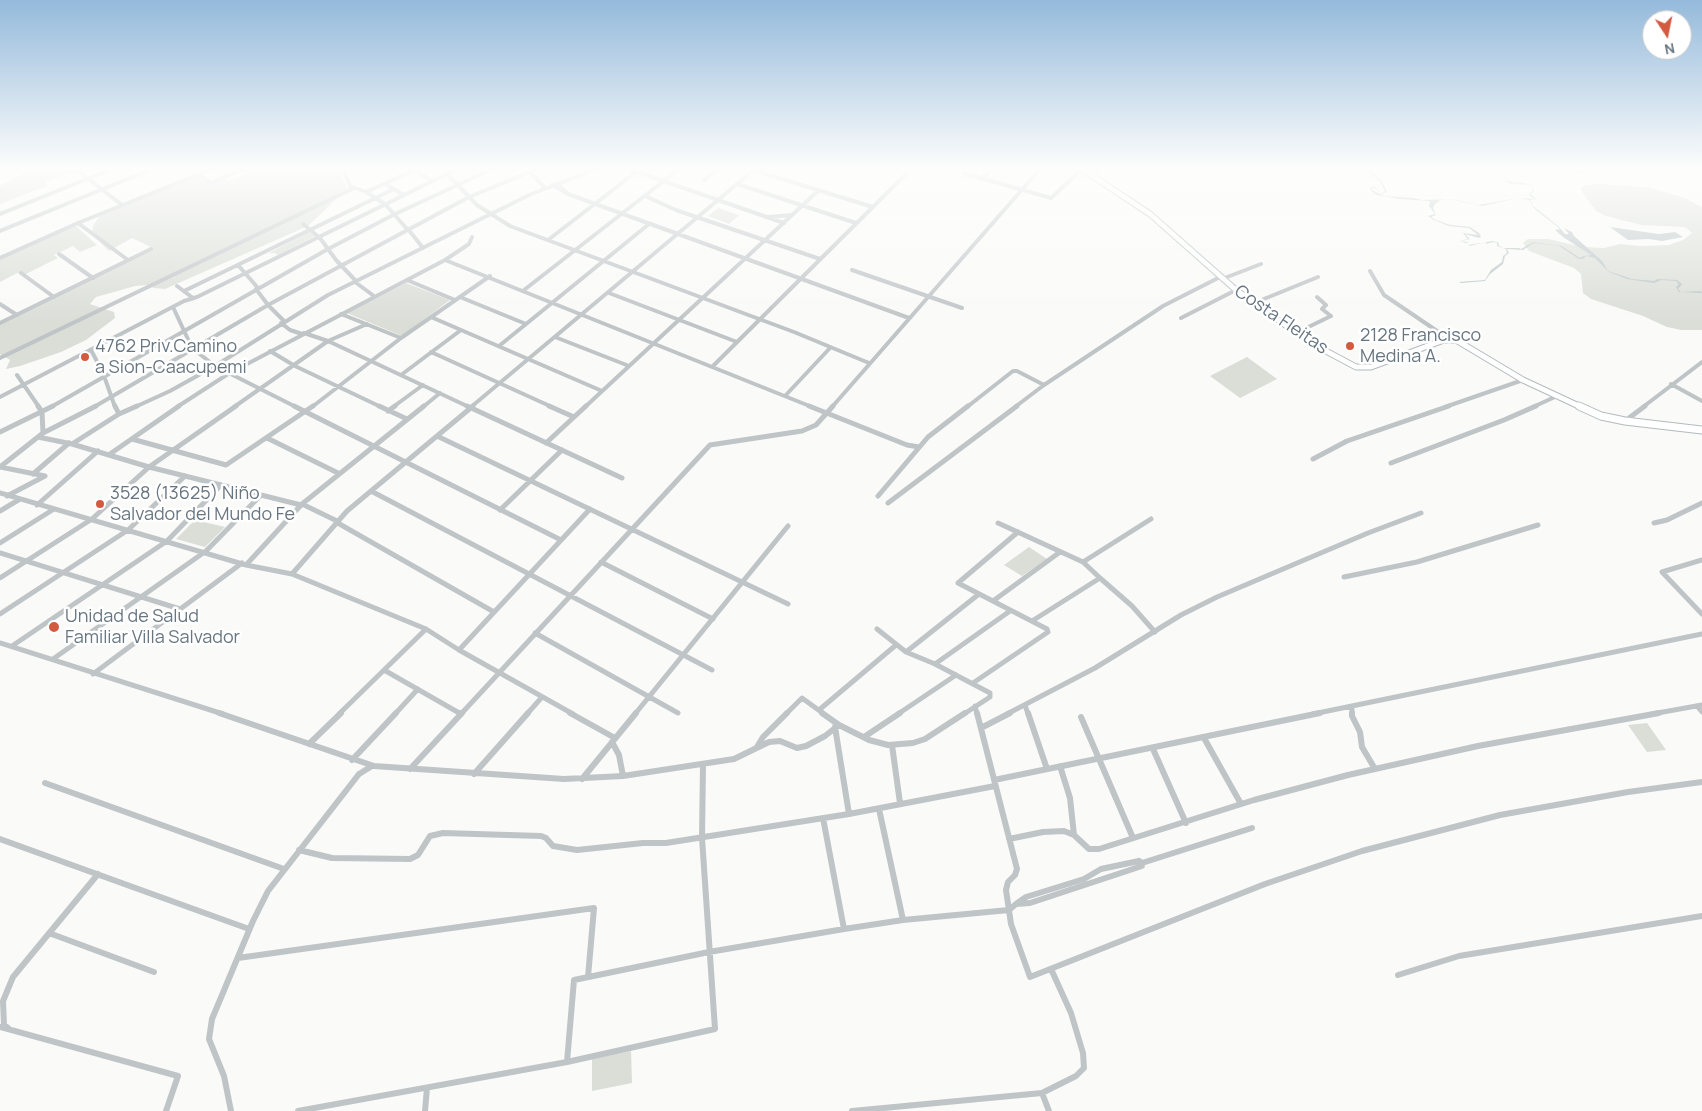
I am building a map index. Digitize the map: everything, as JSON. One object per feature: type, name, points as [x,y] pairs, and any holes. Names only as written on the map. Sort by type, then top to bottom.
[{"type":"main road","name":"Costa Fleitas","points":[[1157,221],[1236,290],[1296,333],[1350,364],[1363,368],[1390,361],[1449,339]]},
{"type":"main road","points":[[1449,339],[1461,342],[1523,380],[1601,416],[1626,421],[1702,430]]},
{"type":"street","points":[[0,231],[23,221]]},
{"type":"street","points":[[0,258],[83,221]]},
{"type":"street","points":[[0,358],[285,221]]},
{"type":"street","points":[[184,291],[329,221]]},
{"type":"street","points":[[0,399],[173,308],[350,221]]},
{"type":"street","points":[[0,432],[42,412],[328,249],[382,221]]},
{"type":"street","points":[[400,221],[423,248]]},
{"type":"street","points":[[0,467],[43,433],[111,398],[268,305],[423,221]]},
{"type":"street","points":[[33,474],[70,444],[119,414],[170,391],[215,366],[283,322],[355,281],[477,221]]},
{"type":"street","points":[[501,221],[510,226],[870,363]]},
{"type":"street","points":[[548,240],[573,221]]},
{"type":"street","points":[[524,290],[612,221]]},
{"type":"street","points":[[640,221],[909,318]]},
{"type":"street","points":[[292,574],[337,522],[371,491],[695,221]]},
{"type":"street","points":[[707,221],[820,259]]},
{"type":"street","points":[[778,221],[784,223]]},
{"type":"street","points":[[546,442],[786,221]]},
{"type":"street","points":[[849,221],[856,223]]},
{"type":"street","points":[[713,366],[858,221]]},
{"type":"street","points":[[410,769],[710,445],[802,431],[816,425],[993,221]]},
{"type":"street","points":[[78,223],[128,260]]},
{"type":"street","points":[[0,224],[6,228]]},
{"type":"street","points":[[303,224],[318,236],[355,281],[374,296]]},
{"type":"street","points":[[499,346],[649,224]]},
{"type":"street","points":[[110,454],[191,397],[228,374],[446,260],[469,244],[472,237]]},
{"type":"street","points":[[0,323],[151,249]]},
{"type":"street","points":[[60,254],[93,278]]},
{"type":"street","points":[[446,260],[490,276],[907,445],[919,447]]},
{"type":"street","points":[[888,503],[1044,384],[1156,310],[1221,278],[1261,264]]},
{"type":"street","points":[[238,265],[246,273],[268,305],[290,330],[328,341],[622,478]]},
{"type":"street","points":[[852,270],[962,308]]},
{"type":"street","points":[[21,273],[54,297]]},
{"type":"street","points":[[1373,274],[1384,295],[1449,339]]},
{"type":"street","points":[[132,439],[226,465],[305,412],[401,338],[490,276]]},
{"type":"street","points":[[1254,302],[1318,277]]},
{"type":"street","points":[[407,280],[526,324]]},
{"type":"street","points":[[177,286],[191,299]]},
{"type":"street","points":[[1181,318],[1236,290]]},
{"type":"street","points":[[609,293],[737,342]]},
{"type":"street","points":[[1296,333],[1331,316],[1322,309],[1326,305],[1316,297]]},
{"type":"street","points":[[0,304],[16,315]]},
{"type":"street","points":[[173,308],[193,349],[228,374],[561,540]]},
{"type":"street","points":[[341,314],[401,338]]},
{"type":"street","points":[[431,317],[602,391]]},
{"type":"street","points":[[0,578],[92,520],[149,467],[328,341],[367,324]]},
{"type":"street","points":[[401,375],[461,330]]},
{"type":"street","points":[[556,337],[628,366]]},
{"type":"street","points":[[786,396],[830,348]]},
{"type":"street","points":[[92,351],[119,414]]},
{"type":"street","points":[[270,351],[295,366],[407,419]]},
{"type":"street","points":[[432,352],[574,417]]},
{"type":"street","points":[[1626,421],[1671,384],[1702,362]]},
{"type":"street","points":[[878,496],[931,435],[1013,371],[1017,371],[1044,384]]},
{"type":"street","points":[[17,375],[42,412],[43,433]]},
{"type":"street","points":[[1313,459],[1347,441],[1523,380]]},
{"type":"street","points":[[1671,384],[1702,401]]},
{"type":"street","points":[[388,411],[423,385]]},
{"type":"street","points":[[93,674],[244,564],[301,504],[440,393]]},
{"type":"street","points":[[1391,464],[1504,420],[1557,396]]},
{"type":"street","points":[[437,436],[788,604]]},
{"type":"street","points":[[37,437],[110,454],[149,467],[301,504],[337,522],[494,612]]},
{"type":"street","points":[[267,438],[338,474]]},
{"type":"street","points":[[500,510],[562,450]]},
{"type":"street","points":[[37,505],[98,451]]},
{"type":"street","points":[[0,467],[45,476],[7,496]]},
{"type":"street","points":[[0,614],[128,530],[186,476]]},
{"type":"street","points":[[12,646],[167,541],[221,485]]},
{"type":"street","points":[[371,491],[712,670]]},
{"type":"street","points":[[0,493],[244,564],[292,574],[426,629],[614,740],[620,756],[623,776]]},
{"type":"street","points":[[53,660],[206,552],[261,495]]},
{"type":"street","points":[[0,511],[20,499]]},
{"type":"street","points":[[1654,523],[1667,520],[1702,503]]},
{"type":"street","points":[[0,543],[54,509]]},
{"type":"street","points":[[459,650],[590,509]]},
{"type":"street","points":[[981,728],[1095,668],[1181,616],[1216,598],[1368,533],[1421,513]]},
{"type":"street","points":[[1083,562],[1151,519]]},
{"type":"street","points":[[998,522],[1083,562],[1132,606],[1155,632]]},
{"type":"street","points":[[1344,577],[1417,562],[1538,525]]},
{"type":"street","points":[[582,779],[788,526]]},
{"type":"street","points":[[973,683],[1048,632],[1047,629],[958,583],[1018,532]]},
{"type":"street","points":[[993,601],[1060,552]]},
{"type":"street","points":[[0,553],[180,609]]},
{"type":"street","points":[[1702,560],[1662,572],[1702,614]]},
{"type":"street","points":[[601,562],[712,619]]},
{"type":"street","points":[[1032,621],[1100,578]]},
{"type":"street","points":[[906,652],[979,594]]},
{"type":"street","points":[[935,664],[1010,610]]},
{"type":"street","points":[[309,744],[426,629]]},
{"type":"street","points":[[757,747],[763,737],[801,698],[804,698],[837,726],[883,744],[892,745],[923,740],[991,695],[973,683],[906,652],[877,629]]},
{"type":"street","points":[[535,633],[678,713]]},
{"type":"street","points":[[298,850],[332,858],[410,859],[418,854],[430,836],[443,833],[541,836],[546,838],[553,846],[577,850],[643,842],[666,844],[880,809],[1060,766],[1204,738],[1702,634]]},
{"type":"street","points":[[0,643],[232,717],[352,760],[374,766],[474,774],[582,779],[623,776],[703,765],[738,758],[757,747],[773,741],[780,741],[797,748],[806,746],[825,736],[837,726]]},
{"type":"street","points":[[819,710],[896,645]]},
{"type":"street","points":[[384,670],[461,714]]},
{"type":"street","points":[[864,737],[956,675]]},
{"type":"street","points":[[352,760],[418,689]]},
{"type":"street","points":[[474,774],[542,697]]},
{"type":"street","points":[[1025,704],[1046,769]]},
{"type":"street","points":[[975,706],[1017,872],[1006,886],[1011,924],[1030,976],[1265,884],[1362,851],[1500,815],[1628,792],[1702,782]]},
{"type":"street","points":[[1352,706],[1354,709],[1352,716],[1360,732],[1362,747],[1375,769]]},
{"type":"street","points":[[1009,839],[1053,831],[1064,831],[1074,835],[1085,847],[1094,850],[1186,823],[1241,804],[1375,769],[1478,746],[1700,706],[1702,712]]},
{"type":"street","points":[[1082,717],[1133,838]]},
{"type":"street","points":[[837,726],[849,814]]},
{"type":"street","points":[[1204,738],[1241,804]]},
{"type":"street","points":[[892,745],[900,803]]},
{"type":"street","points":[[1153,748],[1186,823]]},
{"type":"street","points":[[298,1111],[567,1062],[715,1029],[702,838],[703,765]]},
{"type":"street","points":[[231,1111],[224,1076],[209,1034],[212,1019],[268,891],[359,774],[368,767],[374,766]]},
{"type":"street","points":[[1060,766],[1070,798],[1074,835]]},
{"type":"street","points":[[45,783],[284,869]]},
{"type":"street","points":[[880,809],[904,920]]},
{"type":"street","points":[[823,818],[844,929]]},
{"type":"street","points":[[567,1062],[574,980],[709,952],[844,929],[904,920],[1009,910],[1026,897],[1084,879],[1101,869],[1139,861],[1142,863],[1252,828]]},
{"type":"street","points":[[0,839],[250,929]]},
{"type":"street","points":[[1016,904],[1030,904],[1142,866],[1142,863]]},
{"type":"street","points":[[9,1029],[4,1025],[3,1001],[13,977],[98,874]]},
{"type":"street","points":[[1078,888],[1084,879]]},
{"type":"street","points":[[238,958],[594,908],[588,977]]},
{"type":"street","points":[[1398,975],[1459,956],[1702,916]]},
{"type":"street","points":[[49,933],[154,972]]},
{"type":"street","points":[[856,1111],[1042,1093],[1076,1076],[1084,1068],[1085,1062],[1078,1034],[1051,969]]},
{"type":"street","points":[[0,1027],[178,1076],[166,1111]]},
{"type":"street","points":[[425,1111],[427,1088]]},
{"type":"street","points":[[1042,1093],[1049,1111]]},
{"type":"shaded area","points":[[96,221],[313,221],[308,226],[165,289],[147,285],[135,286],[96,297],[90,304],[114,312],[115,318],[86,340],[61,352],[6,369],[10,360],[0,354],[0,324],[153,248],[132,238],[109,251],[92,234],[93,226]]},
{"type":"shaded area","points":[[721,221],[733,221],[729,224]]},
{"type":"shaded area","points":[[1436,221],[1450,225],[1470,227],[1479,233],[1481,237],[1465,234],[1470,239],[1461,241],[1467,242],[1469,245],[1460,241],[1468,239],[1463,233],[1478,235],[1469,228],[1449,226]]},
{"type":"shaded area","points":[[1550,221],[1551,221],[1559,227],[1565,234],[1569,234],[1564,228],[1572,232],[1602,261],[1608,271],[1595,258],[1586,256],[1583,259],[1579,259],[1559,246],[1534,243],[1523,250],[1507,249],[1509,253],[1505,256],[1503,264],[1490,274],[1485,281],[1459,282],[1485,280],[1491,270],[1502,262],[1503,256],[1507,253],[1506,249],[1503,248],[1521,249],[1533,242],[1562,246],[1580,258],[1583,256],[1591,255],[1563,237],[1555,230],[1560,229]]},
{"type":"shaded area","points":[[1625,221],[1702,221],[1702,330],[1681,330],[1667,327],[1643,316],[1591,299],[1583,293],[1581,274],[1574,268],[1529,251],[1523,243],[1528,239],[1548,239],[1583,247],[1604,248],[1620,244],[1641,246],[1669,245],[1683,240],[1692,233],[1685,227],[1641,225]]},
{"type":"shaded area","points":[[75,225],[97,245],[80,252],[73,246],[54,255],[58,258],[24,275],[17,273],[0,282],[0,259]]},
{"type":"shaded area","points":[[1610,227],[1659,234],[1675,232],[1683,237],[1662,241],[1649,239],[1628,240]]},
{"type":"shaded area","points":[[309,232],[315,236],[278,255],[269,253]]},
{"type":"shaded area","points":[[1493,241],[1499,243],[1498,245],[1503,248],[1497,246],[1497,243],[1494,242],[1485,244]]},
{"type":"shaded area","points":[[1608,271],[1632,279],[1654,281],[1658,279],[1677,280],[1682,284],[1678,289],[1681,292],[1701,291],[1702,293],[1679,292],[1676,287],[1679,284],[1676,281],[1661,280],[1654,283],[1627,279]]},
{"type":"shaded area","points":[[406,283],[450,300],[402,336],[347,313]]},
{"type":"shaded area","points":[[1247,357],[1277,379],[1240,398],[1210,376]]},
{"type":"shaded area","points":[[195,520],[225,527],[205,547],[176,539]]},
{"type":"shaded area","points":[[1029,547],[1047,559],[1022,576],[1004,565]]},
{"type":"shaded area","points":[[1647,723],[1666,750],[1647,752],[1628,725]]},
{"type":"shaded area","points":[[631,1051],[632,1083],[592,1091],[592,1059]]},
{"type":"place","name":"2128 Francisco Medina A.","points":[[1350,346]]},
{"type":"place","name":"4762 Priv.Camino a Sion-Caacupemi","points":[[85,357]]},
{"type":"place","name":"3528 (13625) Niño Salvador del Mundo Fe","points":[[100,504]]},
{"type":"place","name":"Unidad de Salud Familiar Villa Salvador","points":[[54,627]]}]
